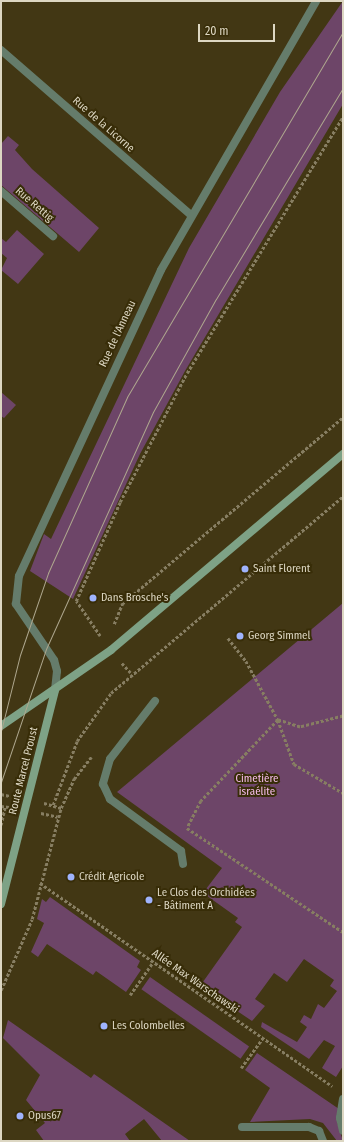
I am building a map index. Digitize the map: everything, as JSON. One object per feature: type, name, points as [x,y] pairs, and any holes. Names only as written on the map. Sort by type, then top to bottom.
[{"type":"main road","points":[[1,726],[111,650],[343,454]]},
{"type":"main road","name":"Route Marcel Proust","points":[[1,904],[55,690]]},
{"type":"street","name":"Rue de l'Anneau","points":[[55,690],[57,671],[54,660],[16,604],[18,581],[37,531],[123,349],[191,215],[316,1]]},
{"type":"street","name":"Rue de la Licorne","points":[[1,50],[191,215]]},
{"type":"street","name":"Rue Rettig","points":[[1,191],[53,236]]},
{"type":"street","points":[[154,701],[110,759],[103,784],[110,799],[182,851],[183,864]]},
{"type":"street","points":[[343,1100],[340,1118],[343,1131]]},
{"type":"street","points":[[242,1127],[309,1127],[319,1132],[323,1141]]},
{"type":"path","points":[[131,673],[111,650],[77,605],[77,596],[143,454],[187,373],[343,116]]},
{"type":"path","points":[[111,650],[114,618],[122,604],[343,417]]},
{"type":"path","points":[[53,805],[85,727],[131,673],[343,496]]},
{"type":"path","points":[[228,638],[246,660],[278,720],[294,764],[343,793]]},
{"type":"path","points":[[278,720],[300,727],[343,716]]},
{"type":"path","points":[[278,720],[201,801],[187,828],[343,932]]},
{"type":"path","points":[[1,794],[10,796]]},
{"type":"path","points":[[1,825],[5,806]]},
{"type":"path","points":[[1,990],[32,919],[40,883],[61,808]]},
{"type":"path","name":"Allée Max Warschawski","points":[[40,883],[262,1039],[337,1089]]},
{"type":"path","points":[[130,995],[153,962]]},
{"type":"path","points":[[241,1068],[262,1039]]},
{"type":"green space","points":[[343,1],[343,104],[185,371],[140,454],[73,599],[30,571],[44,534],[51,539],[189,248],[280,92]]},
{"type":"green space","points":[[8,136],[19,145],[15,150],[32,169],[99,228],[79,252],[1,185],[1,144]]},
{"type":"green space","points":[[17,230],[44,254],[18,284],[1,270],[7,258],[1,253],[1,238],[6,242]]},
{"type":"green space","points":[[1,392],[16,405],[4,418],[1,416]]},
{"type":"green space","name":"Cimetière israélite","points":[[343,603],[343,1066],[336,1077],[322,1068],[335,1046],[324,1040],[309,1059],[261,1027],[262,1022],[297,1042],[307,1027],[300,1022],[304,1015],[311,1019],[318,1004],[324,1008],[337,991],[330,986],[334,980],[304,959],[287,982],[274,973],[255,999],[265,1006],[252,1021],[200,986],[242,927],[235,922],[238,918],[203,893],[222,868],[117,792]]},
{"type":"green space","points":[[50,897],[140,961],[137,967],[141,970],[126,992],[96,971],[93,975],[47,944],[38,957],[31,952],[44,923],[37,919],[42,899],[46,902]]},
{"type":"green space","points":[[150,977],[249,1046],[241,1059],[141,989]]},
{"type":"green space","points":[[8,1020],[91,1078],[94,1074],[190,1141],[162,1141],[144,1119],[125,1134],[130,1141],[44,1141],[36,1130],[45,1123],[26,1100],[40,1075],[3,1038]]},
{"type":"green space","points":[[257,1053],[339,1109],[337,1122],[343,1141],[337,1141],[323,1123],[310,1119],[250,1122],[270,1088],[245,1070]]},
{"type":"tram line","points":[[1,731],[20,655],[48,573],[127,397],[343,32]]},
{"type":"tram line","points":[[1,782],[46,649],[153,412],[216,299],[343,88]]},
{"type":"place","name":"Saint Florent","points":[[245,569]]},
{"type":"place","name":"Dans Brosche's","points":[[93,598]]},
{"type":"place","name":"Georg Simmel","points":[[240,636]]},
{"type":"place","name":"Crédit Agricole","points":[[71,877]]},
{"type":"place","name":"Le Clos des Orchidées - Bâtiment A","points":[[149,900]]},
{"type":"place","name":"Les Colombelles","points":[[104,1026]]},
{"type":"place","name":"Opus67","points":[[20,1116]]}]
